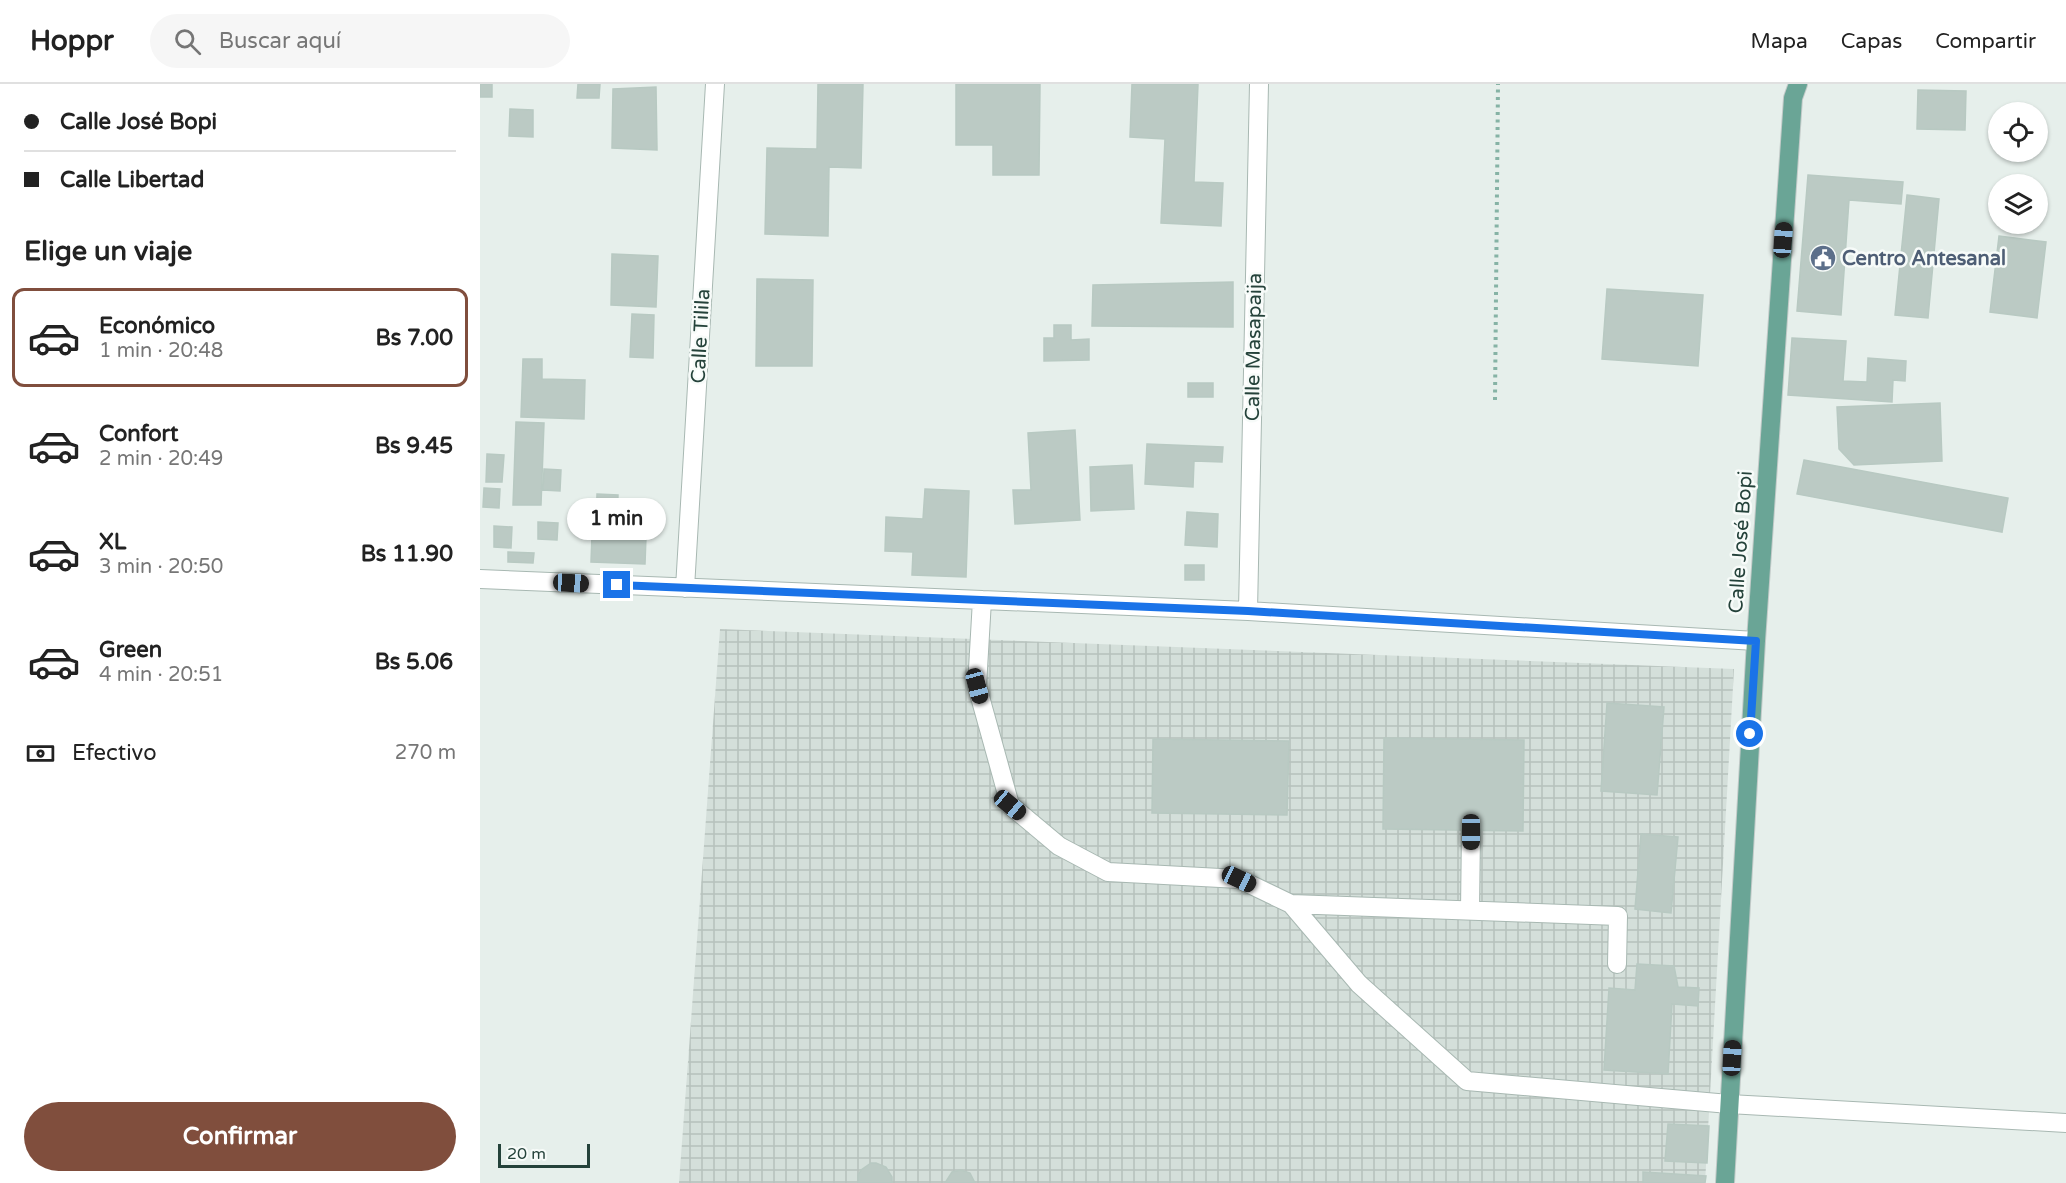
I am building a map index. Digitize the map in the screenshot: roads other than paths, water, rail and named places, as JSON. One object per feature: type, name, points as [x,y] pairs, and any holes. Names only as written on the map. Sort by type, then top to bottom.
[{"type":"main road","name":"Calle José Bopi","points":[[1725,1183],[1756,641],[1792,110],[1798,84]]},
{"type":"street","name":"Calle Tilila","points":[[685,588],[715,84]]},
{"type":"street","name":"Calle Masapaija","points":[[1248,611],[1259,84]]},
{"type":"street","points":[[480,579],[1248,611],[1756,641]]},
{"type":"street","points":[[982,600],[977,686],[1010,805],[1059,846],[1108,872],[1239,879],[1291,904],[1618,916],[1617,964]]},
{"type":"street","points":[[1470,910],[1471,832]]},
{"type":"street","points":[[1291,904],[1359,984],[1467,1081],[1729,1104],[2066,1123]]},
{"type":"place","name":"Centro Antesanal","points":[[1823,258]]}]
